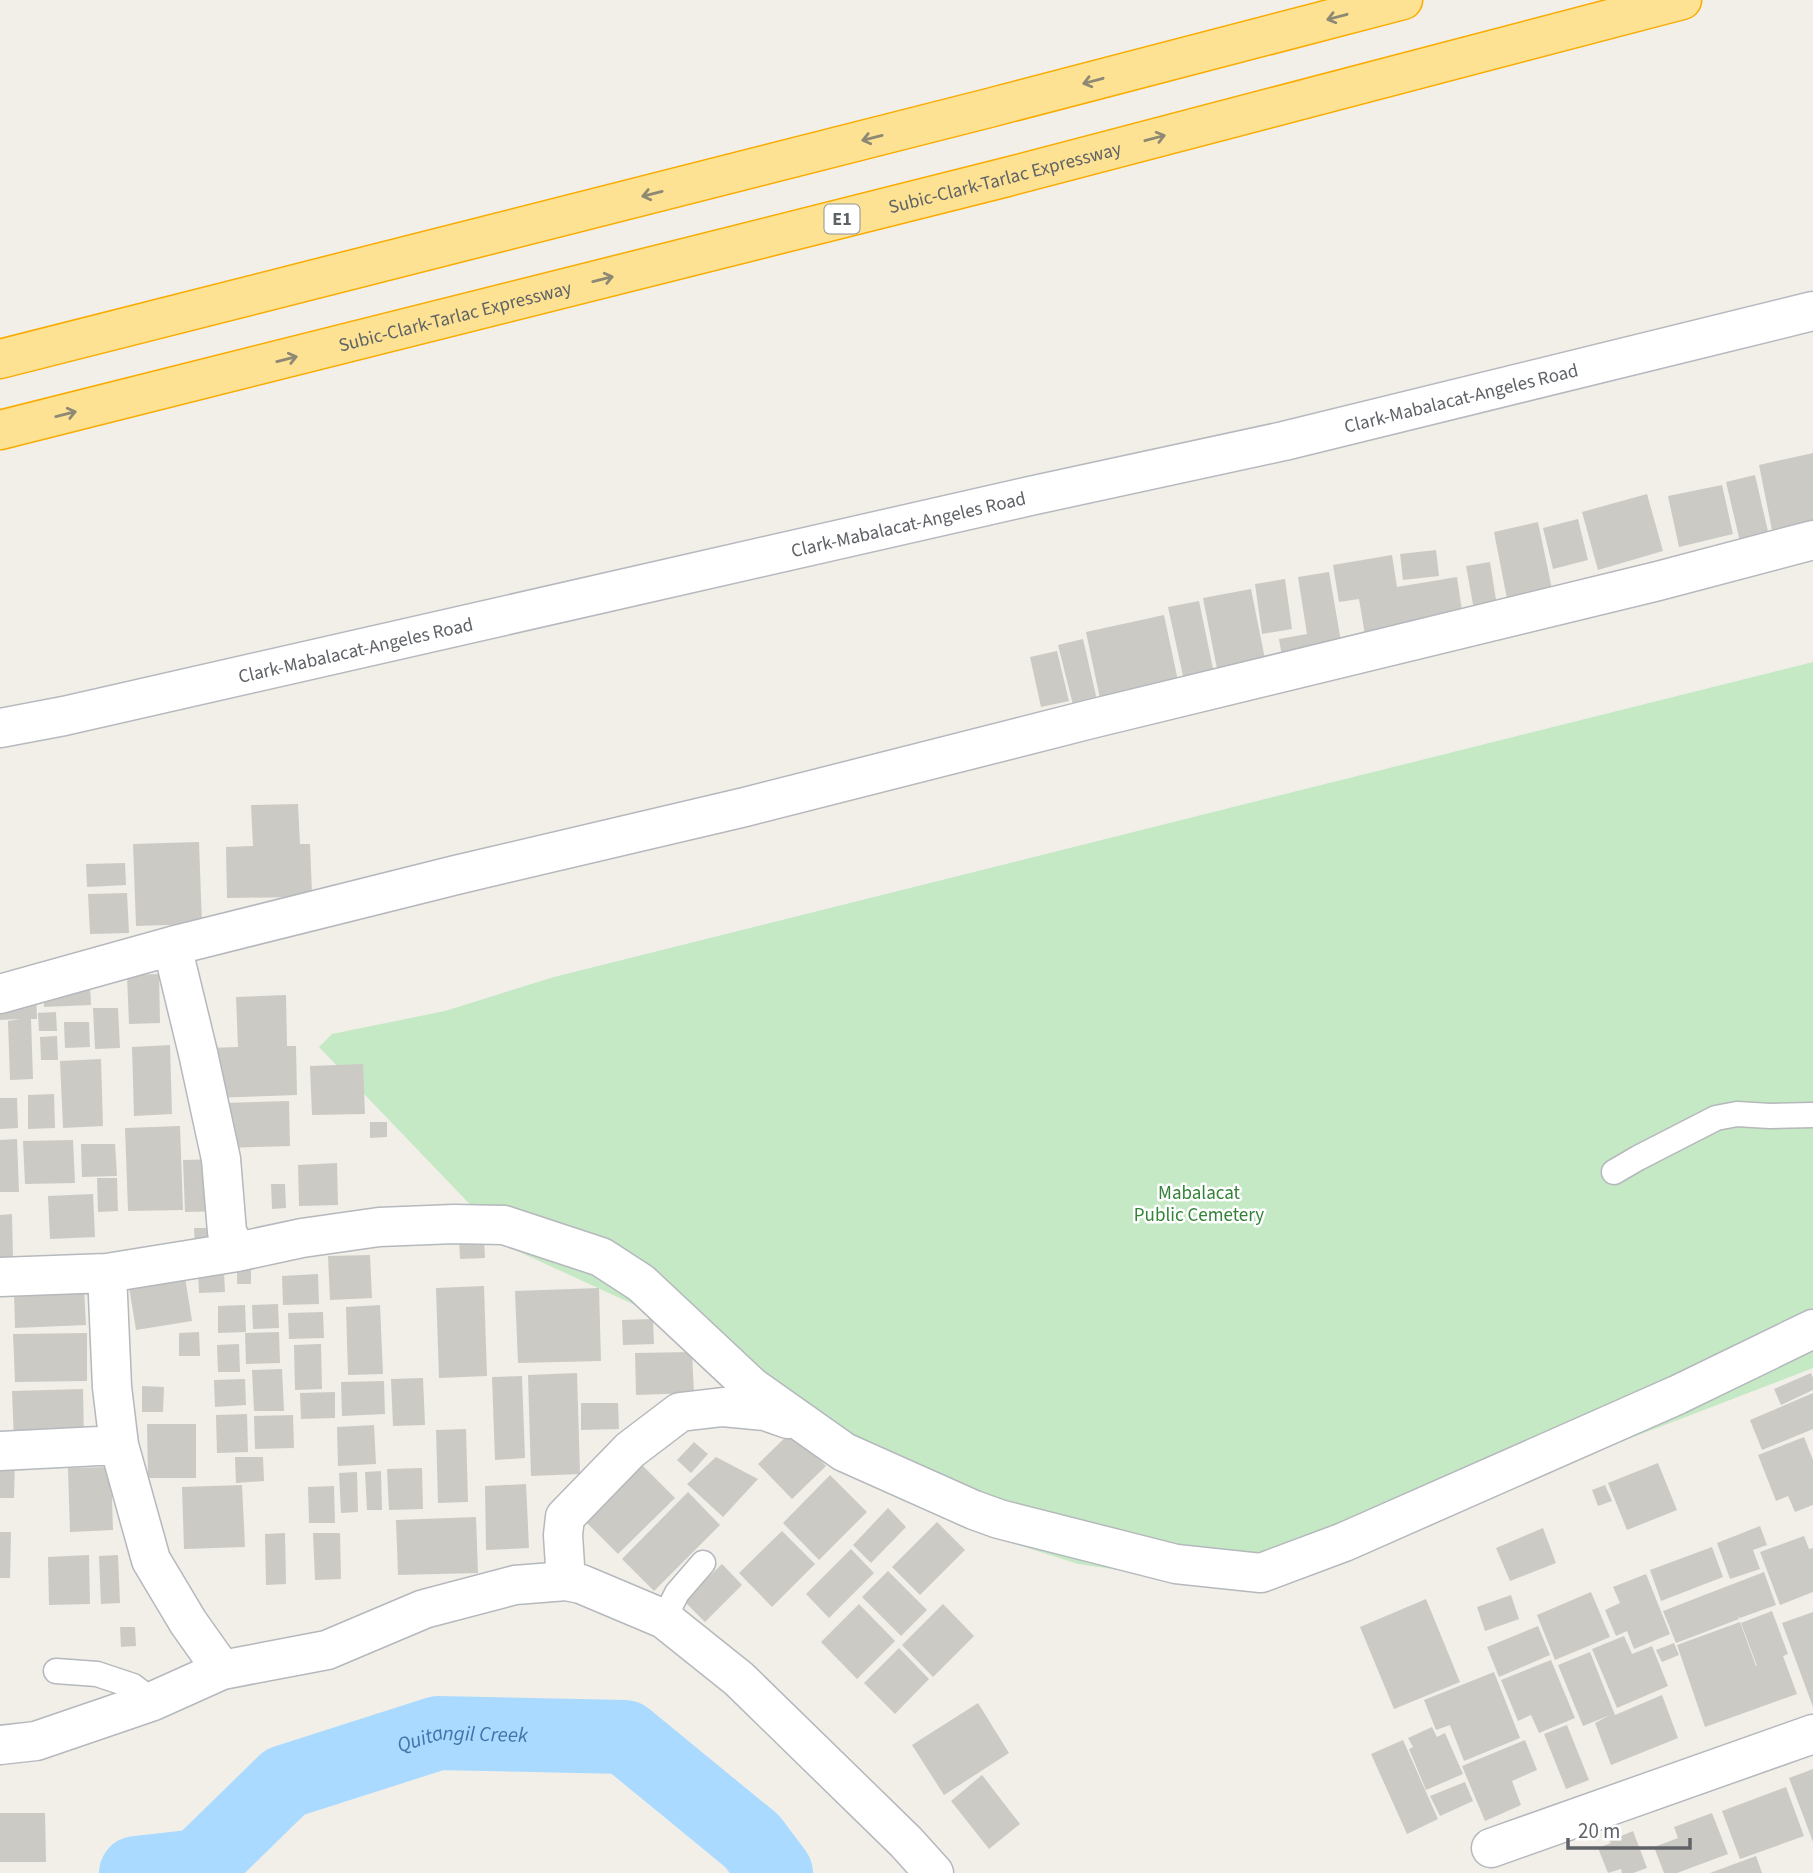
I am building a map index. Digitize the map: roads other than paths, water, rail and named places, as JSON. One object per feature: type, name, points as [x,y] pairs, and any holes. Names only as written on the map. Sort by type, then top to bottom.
[{"type":"highway","points":[[0,359],[1403,0]]},
{"type":"highway","name":"Subic-Clark-Tarlac Expressway","points":[[0,430],[1007,177],[1682,0]]},
{"type":"street","name":"Clark-Mabalacat-Angeles Road","points":[[0,728],[64,716],[1017,499],[1284,441],[1813,311]]},
{"type":"street","points":[[0,994],[172,946],[745,807],[1091,719],[1658,581],[1813,540]]},
{"type":"street","points":[[172,946],[221,1159],[227,1232],[237,1252]]},
{"type":"street","points":[[0,1277],[107,1273],[379,1227],[504,1225],[601,1257],[641,1283],[752,1387],[844,1452],[999,1519],[1175,1564],[1261,1573],[1343,1542],[1677,1395],[1813,1329]]},
{"type":"street","points":[[107,1273],[112,1387],[119,1446],[151,1560],[188,1622],[222,1670]]},
{"type":"street","points":[[566,1581],[563,1535],[565,1517],[630,1450],[680,1412],[723,1407],[765,1411],[806,1426]]},
{"type":"street","points":[[0,1451],[119,1446]]},
{"type":"street","points":[[0,1745],[36,1741],[153,1701],[222,1670],[327,1650],[424,1609],[515,1585],[566,1581],[581,1584],[664,1619],[739,1679],[906,1842],[934,1873]]},
{"type":"street","points":[[1491,1848],[1813,1734]]},
{"type":"lane","points":[[1614,1172],[1716,1118],[1737,1115],[1813,1115]]},
{"type":"lane","points":[[664,1619],[677,1593],[703,1563]]},
{"type":"lane","points":[[57,1671],[97,1674],[132,1686],[153,1701]]},
{"type":"waterway","name":"Quitangil Creek","points":[[136,1873],[199,1866],[285,1782],[438,1733],[625,1737],[752,1841],[776,1873]]},
{"type":"park label","name":"Mabalacat Public Cemetery","points":[[1199,1203]]}]
